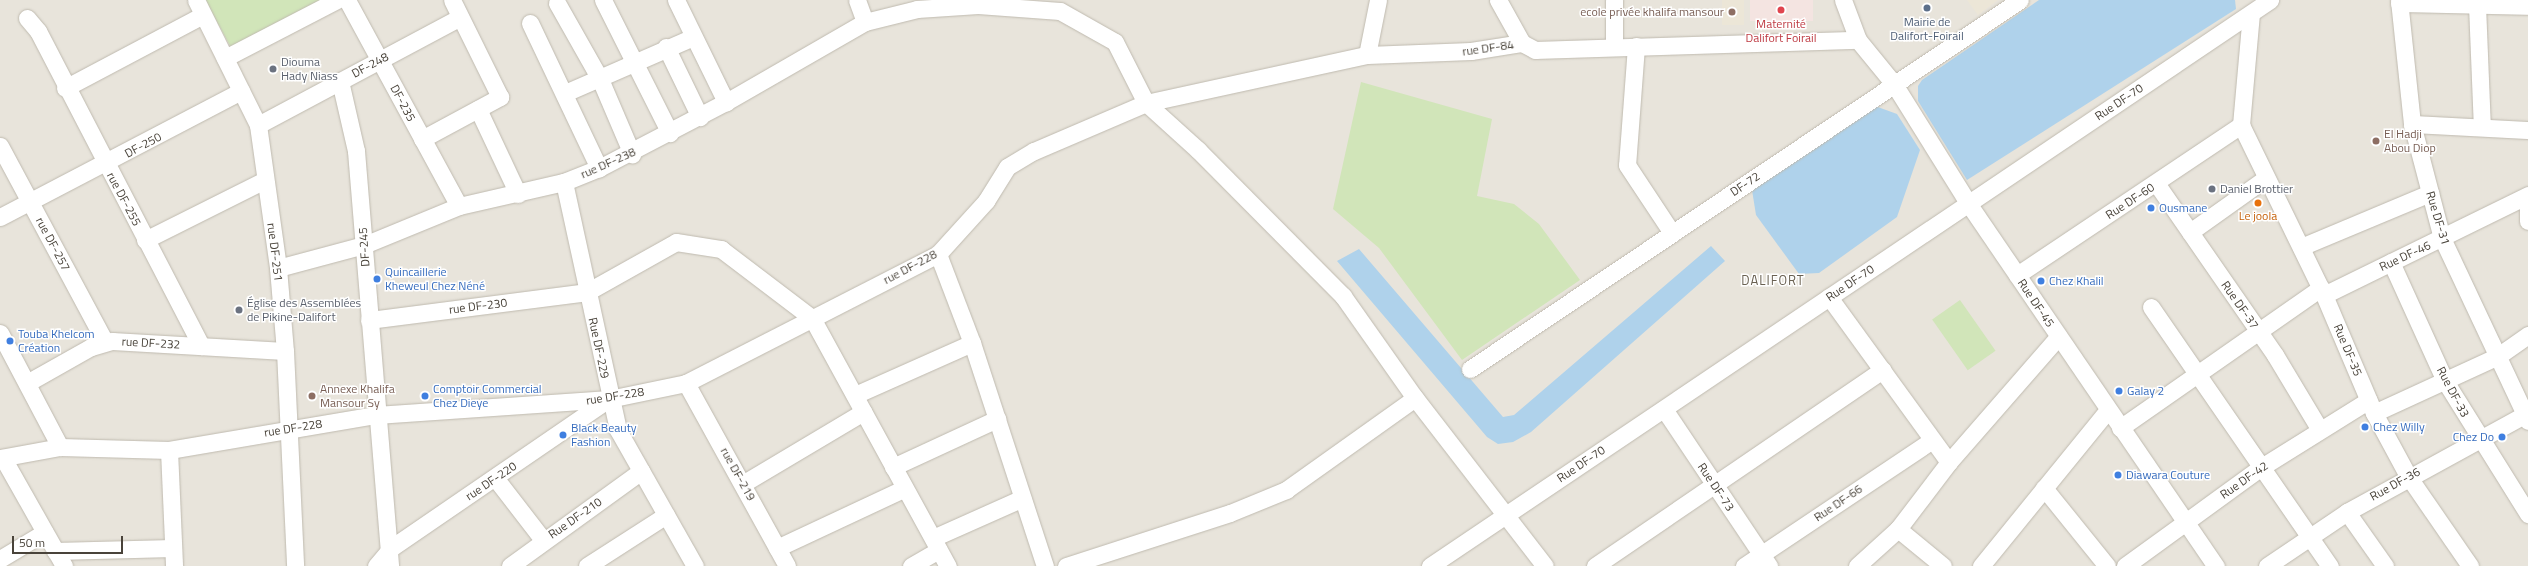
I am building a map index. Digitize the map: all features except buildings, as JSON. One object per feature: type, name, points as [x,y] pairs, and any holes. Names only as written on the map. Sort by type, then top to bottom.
[{"type":"street","points":[[225,58],[337,0]]},
{"type":"street","name":"DF-235","points":[[347,0],[459,206]]},
{"type":"street","points":[[422,139],[500,97],[452,0]]},
{"type":"street","points":[[603,0],[670,133]]},
{"type":"street","points":[[676,0],[726,102]]},
{"type":"street","points":[[857,0],[864,22]]},
{"type":"street","points":[[1367,55],[1378,0]]},
{"type":"street","points":[[1482,0],[1503,5],[1522,43]]},
{"type":"street","points":[[1614,0],[1614,47]]},
{"type":"street","name":"Rue DF-45","points":[[1843,0],[1858,40],[1894,84],[1968,203],[2120,428],[2216,566]]},
{"type":"street","name":"DF-72","points":[[1470,369],[2020,0]]},
{"type":"street","name":"Rue DF-70","points":[[1435,565],[1507,514],[2270,0]]},
{"type":"street","points":[[2399,1],[2528,6]]},
{"type":"street","name":"Rue DF-31","points":[[2399,1],[2412,124],[2442,238],[2527,417]]},
{"type":"street","points":[[558,3],[600,79],[632,154]]},
{"type":"street","name":"rue DF-238","points":[[278,268],[364,245],[459,206],[518,194],[564,182],[600,168],[632,154],[670,133],[864,22],[917,9],[978,4],[1063,6]]},
{"type":"street","points":[[2477,5],[2482,127]]},
{"type":"street","points":[[1063,6],[1115,42],[1146,103],[1321,272],[1343,296],[1415,398],[1507,514],[1546,566]]},
{"type":"street","points":[[65,88],[200,7]]},
{"type":"street","name":"rue DF-251","points":[[200,7],[258,125],[278,268],[285,351],[295,566]]},
{"type":"street","points":[[2241,125],[2251,13]]},
{"type":"street","name":"DF-248","points":[[258,125],[460,17]]},
{"type":"street","name":"rue DF-255","points":[[27,18],[48,52],[65,88],[201,346]]},
{"type":"street","points":[[530,23],[600,168]]},
{"type":"street","points":[[565,93],[635,64],[666,47],[693,37]]},
{"type":"street","name":"rue DF-84","points":[[1146,103],[1367,55],[1471,52],[1522,43],[1535,50],[1858,40]]},
{"type":"street","points":[[1636,46],[1627,163],[1672,233]]},
{"type":"street","points":[[666,47],[700,116]]},
{"type":"street","name":"DF-245","points":[[340,81],[356,151],[376,416],[391,548],[390,566]]},
{"type":"street","name":"DF-250","points":[[0,217],[31,200],[106,164],[242,92]]},
{"type":"street","name":"rue DF-228","points":[[2,458],[60,447],[168,450],[289,428],[376,416],[609,399],[686,383],[938,254],[986,201],[1007,167],[1034,151],[1146,103]]},
{"type":"street","points":[[478,109],[518,194]]},
{"type":"street","points":[[2412,124],[2528,130]]},
{"type":"street","name":"Rue DF-35","points":[[2241,125],[2323,292],[2371,407],[2408,476],[2470,566]]},
{"type":"street","name":"Rue DF-60","points":[[2017,275],[2241,125]]},
{"type":"street","name":"rue DF-257","points":[[0,146],[31,200],[105,342]]},
{"type":"street","points":[[2190,232],[2266,178]]},
{"type":"street","points":[[145,240],[265,180]]},
{"type":"street","name":"Rue DF-229","points":[[564,182],[609,399],[618,430],[695,566]]},
{"type":"street","name":"Rue DF-37","points":[[2156,183],[2258,331],[2320,430]]},
{"type":"street","points":[[2301,248],[2430,193]]},
{"type":"street","name":"Rue DF-46","points":[[2120,428],[2258,331],[2323,292],[2442,238],[2528,195]]},
{"type":"street","points":[[2528,200],[2528,220]]},
{"type":"street","points":[[587,292],[676,242],[698,244],[721,250],[745,265],[812,318],[948,566]]},
{"type":"street","points":[[938,254],[972,343],[1045,566]]},
{"type":"street","name":"Rue DF-33","points":[[2391,262],[2445,381],[2479,439],[2528,514]]},
{"type":"street","name":"rue DF-230","points":[[369,320],[587,292]]},
{"type":"street","points":[[1829,297],[1949,462]]},
{"type":"street","points":[[2151,308],[2260,468],[2330,566]]},
{"type":"street","points":[[0,333],[60,447]]},
{"type":"street","name":"Rue DF-42","points":[[2124,566],[2260,468],[2320,430],[2371,407],[2445,381],[2498,356],[2528,336]]},
{"type":"street","points":[[1857,566],[1898,529],[1949,462],[2058,337]]},
{"type":"street","name":"rue DF-232","points":[[27,383],[105,342],[285,351]]},
{"type":"street","points":[[855,395],[972,343]]},
{"type":"street","points":[[1595,566],[1882,370]]},
{"type":"street","name":"rue DF-219","points":[[686,383],[744,483],[787,566]]},
{"type":"street","points":[[1066,566],[1230,513],[1286,490],[1415,398]]},
{"type":"street","name":"rue DF-220","points":[[376,566],[391,548],[496,479],[609,399]]},
{"type":"street","name":"Rue DF-73","points":[[1664,408],[1765,560]]},
{"type":"street","points":[[1981,566],[2108,410]]},
{"type":"street","points":[[744,483],[863,412]]},
{"type":"street","name":"Rue DF-36","points":[[2267,566],[2347,512],[2408,476],[2479,439],[2527,417]]},
{"type":"street","points":[[893,466],[996,419]]},
{"type":"street","name":"Rue DF-66","points":[[1744,566],[1765,560],[1932,440]]},
{"type":"street","points":[[168,450],[174,566]]},
{"type":"street","points":[[2,458],[64,566]]},
{"type":"street","name":"Rue DF-210","points":[[510,566],[641,471]]},
{"type":"street","points":[[496,479],[544,541]]},
{"type":"street","points":[[777,548],[905,488]]},
{"type":"street","points":[[2044,488],[2107,566]]},
{"type":"street","points":[[911,566],[936,544],[1023,498]]},
{"type":"street","points":[[2347,512],[2385,566]]},
{"type":"street","points":[[587,566],[666,515]]},
{"type":"street","points":[[1898,529],[1943,566]]},
{"type":"street","points":[[0,559],[45,532]]},
{"type":"street","points":[[55,551],[173,548]]},
{"type":"shaded area","points":[[0,0],[2528,0],[2528,566],[0,566]]},
{"type":"shaded area","name":"ecole privée khalifa mansour","points":[[1722,0],[1744,0],[1744,25],[1722,25]]},
{"type":"shaded area","name":"Maternité Dalifort Foirail","points":[[1750,0],[1813,0],[1813,21],[1750,21]]},
{"type":"shaded area","points":[[1967,0],[1998,0],[1978,15]]},
{"type":"green space","points":[[205,0],[329,0],[234,53]]},
{"type":"green space","points":[[1361,82],[1492,119],[1477,196],[1514,204],[1539,224],[1580,280],[1462,360],[1379,248],[1333,209]]},
{"type":"green space","points":[[1960,300],[1996,351],[1968,370],[1932,320]]},
{"type":"water","points":[[2039,0],[2235,0],[2236,9],[1967,180],[1918,101],[1918,86],[1922,80]]},
{"type":"water","points":[[1875,106],[1897,114],[1920,150],[1897,217],[1819,273],[1799,274],[1756,215],[1752,190]]},
{"type":"water","points":[[1711,246],[1725,261],[1531,432],[1513,442],[1498,444],[1487,437],[1337,261],[1359,249],[1503,417],[1514,415]]},
{"type":"place","name":"Mairie de Dalifort-Foirail","points":[[1927,8]]},
{"type":"place","name":"Maternité Dalifort Foirail","points":[[1781,10]]},
{"type":"place","name":"ecole privée khalifa mansour","points":[[1732,12]]},
{"type":"place","name":"Diouma Hady Niass","points":[[273,69]]},
{"type":"place","name":"El Hadji Abou Diop","points":[[2376,141]]},
{"type":"place","name":"Daniel Brottier","points":[[2212,189]]},
{"type":"place","name":"Le joola","points":[[2258,203]]},
{"type":"place","name":"Ousmane","points":[[2151,208]]},
{"type":"place","name":"Quincaillerie Kheweul Chez Néné","points":[[377,279]]},
{"type":"place","name":"Chez Khalil","points":[[2041,281]]},
{"type":"place","name":"Église des Assemblées de Pikine-Dalifort","points":[[239,310]]},
{"type":"place","name":"Touba Khelcom Création","points":[[10,341]]},
{"type":"place","name":"Galay 2","points":[[2119,391]]},
{"type":"place","name":"Annexe Khalifa Mansour Sy","points":[[312,396]]},
{"type":"place","name":"Comptoir Commercial Chez Dieye","points":[[425,396]]},
{"type":"place","name":"Chez Willy","points":[[2365,427]]},
{"type":"place","name":"Black Beauty Fashion","points":[[563,435]]},
{"type":"place","name":"Chez Do","points":[[2502,437]]},
{"type":"place","name":"Diawara Couture","points":[[2118,475]]},
{"type":"district","name":"DALIFORT","points":[[1773,280]]}]
